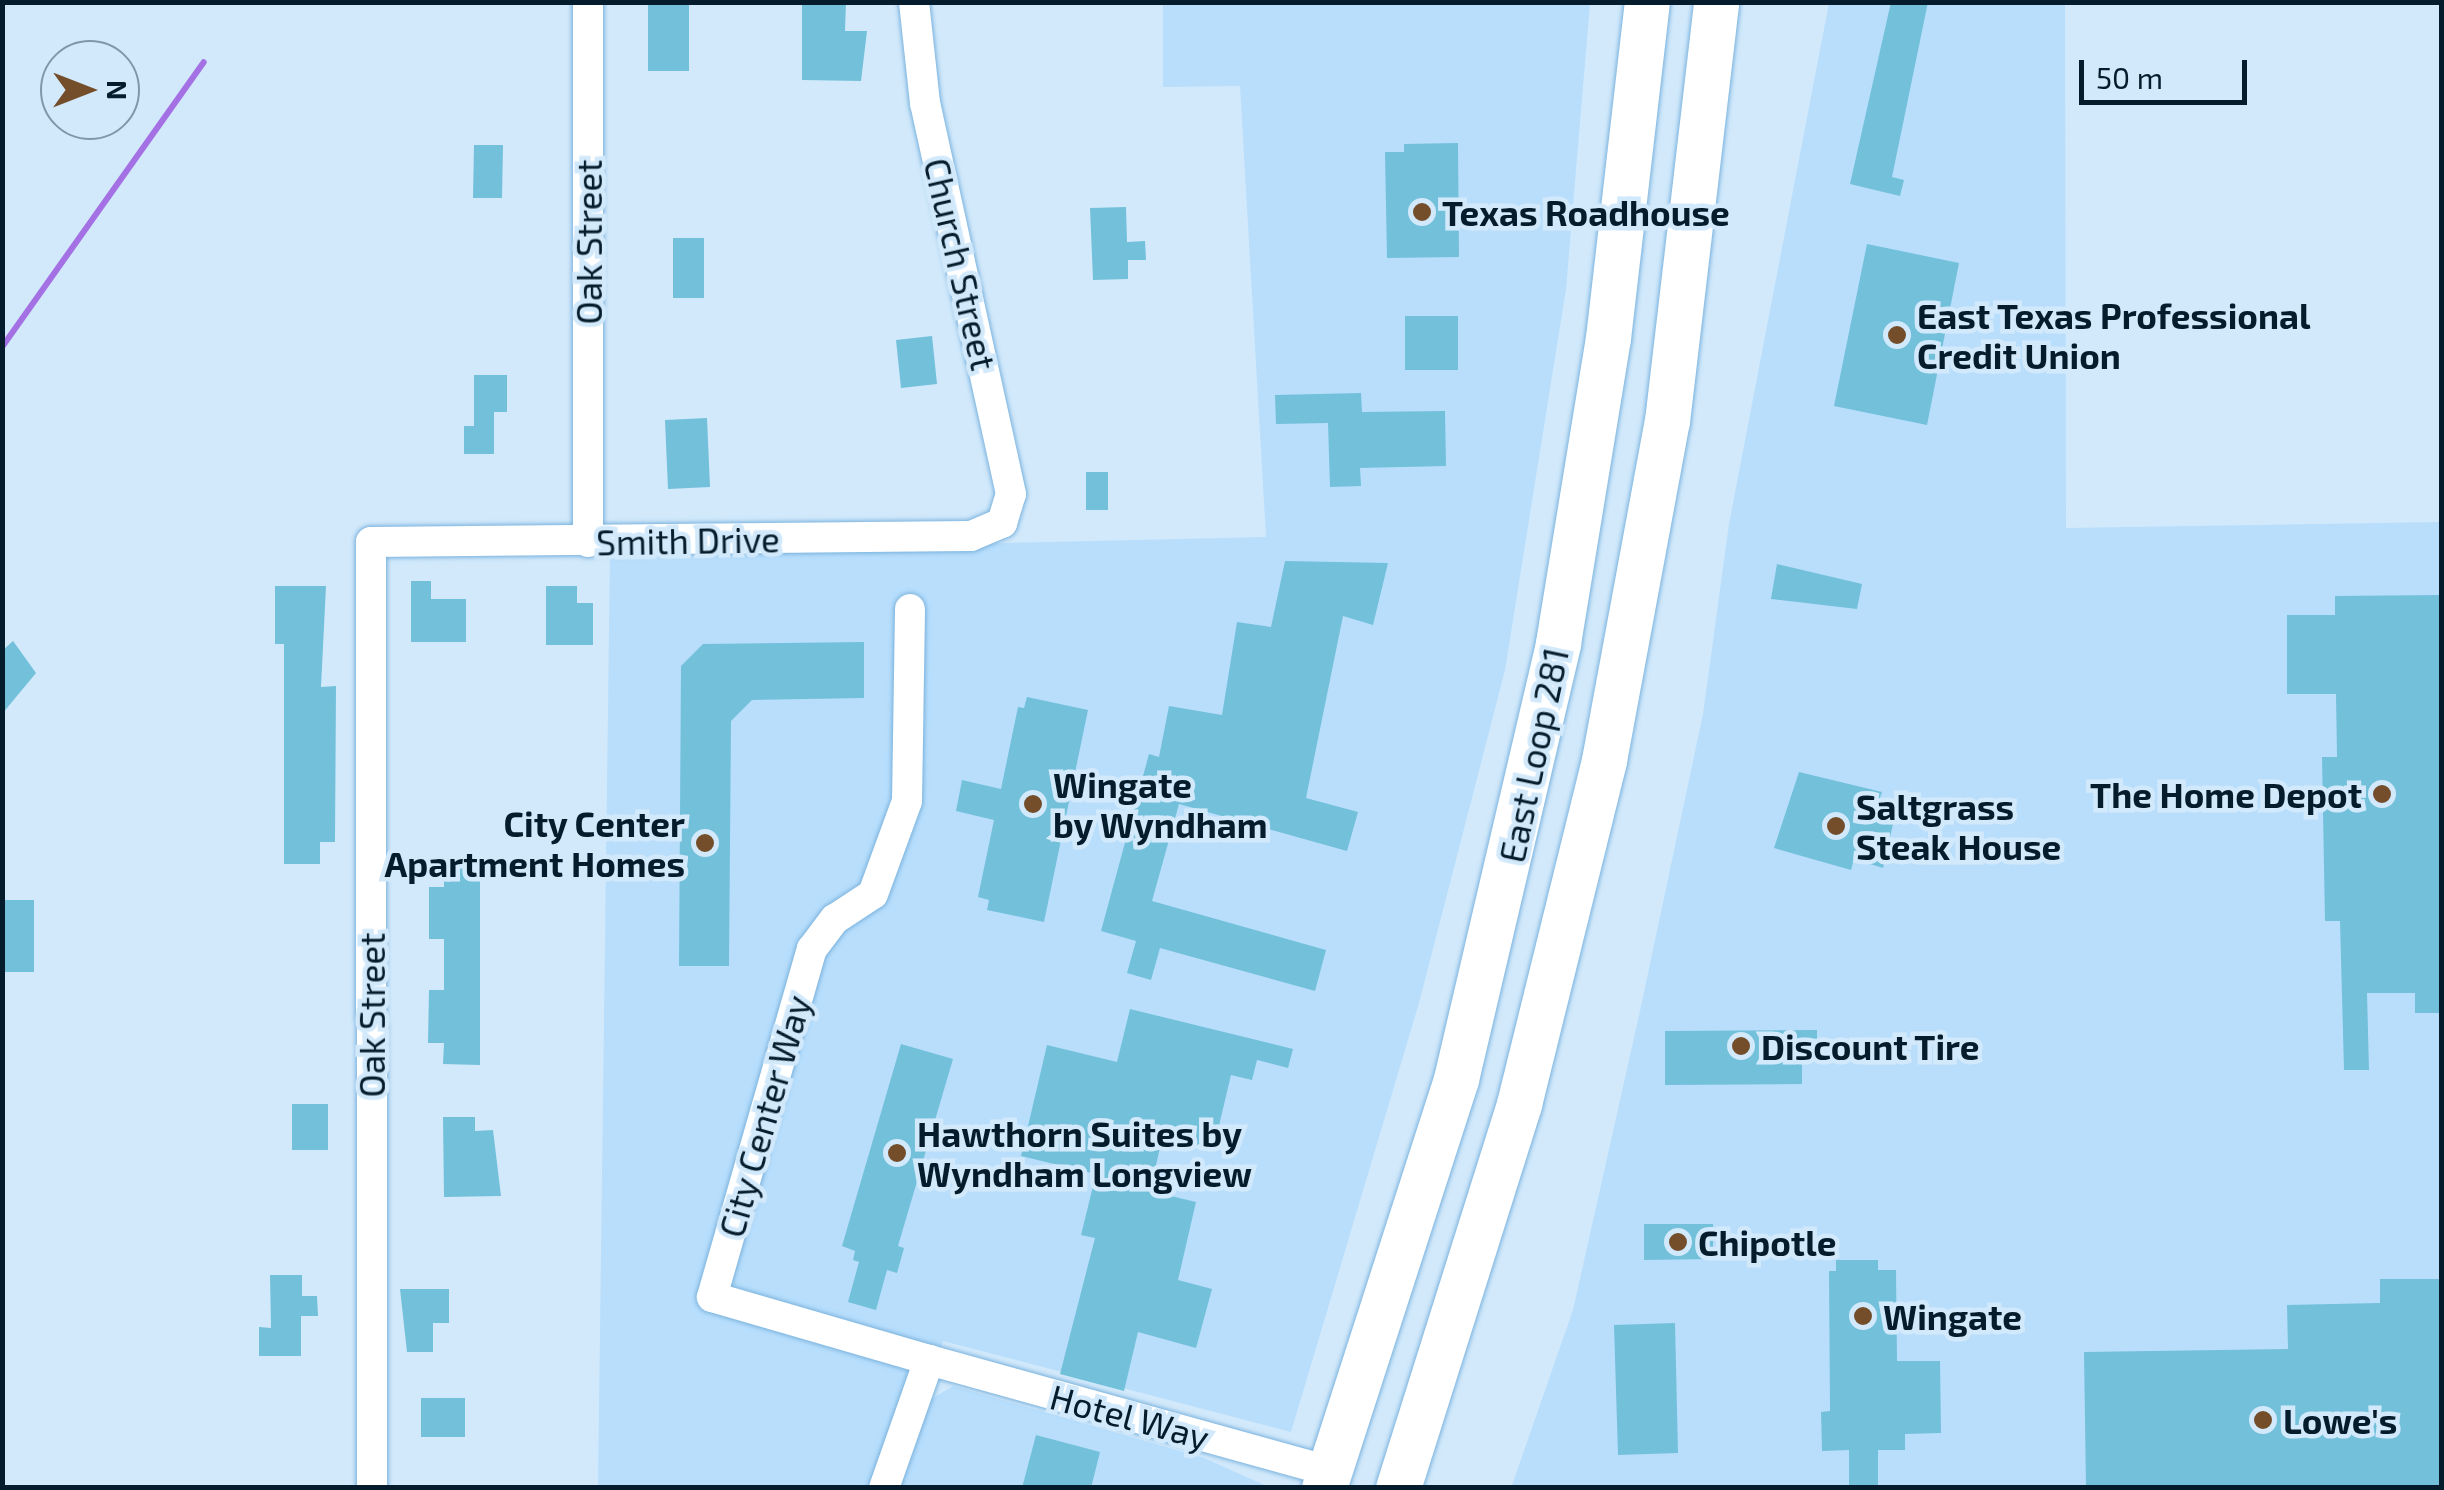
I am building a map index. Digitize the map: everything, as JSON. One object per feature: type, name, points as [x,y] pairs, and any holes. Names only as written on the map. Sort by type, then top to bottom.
[{"type":"highway","name":"East Loop 281","points":[[1327,1479],[1456,1078],[1558,642],[1634,139],[1647,2]]},
{"type":"highway","name":"East Loop 281","points":[[1398,1488],[1475,1256],[1575,888],[1667,421],[1716,2]]},
{"type":"highway","points":[[1634,139],[1659,144],[1674,162],[1662,276],[1667,421]]},
{"type":"highway","points":[[1558,642],[1547,810],[1534,871],[1546,889],[1575,888]]},
{"type":"street","name":"Oak Street","points":[[588,2],[588,542]]},
{"type":"street","name":"Church Street","points":[[914,2],[925,103],[1011,494],[1002,523]]},
{"type":"street","name":"Smith Drive","points":[[371,542],[971,536],[1002,523]]},
{"type":"street","name":"Oak Street","points":[[371,542],[372,1488]]},
{"type":"street","name":"City Center Way","points":[[910,608],[907,801],[873,894],[825,927],[812,949],[712,1297],[930,1360]]},
{"type":"street","name":"Hotel Way","points":[[930,1360],[1327,1479]]},
{"type":"street","points":[[884,1488],[930,1360]]},
{"type":"shaded area","points":[[1163,3],[1590,3],[1566,289],[1505,670],[1419,1003],[1291,1432],[943,1341],[928,1401],[953,1386],[1204,1458],[1269,1487],[598,1488],[610,552],[1266,537],[1240,86],[1163,87]]},
{"type":"shaded area","points":[[1829,3],[2065,3],[2066,528],[2441,522],[2441,1487],[1511,1488],[1573,1310],[1640,1011],[1703,714],[1729,524]]},
{"type":"building","points":[[648,2],[689,2],[689,71],[648,71]]},
{"type":"building","points":[[802,2],[846,2],[845,31],[867,31],[861,81],[802,80]]},
{"type":"building","points":[[1891,2],[1928,2],[1892,177],[1904,180],[1900,196],[1850,184]]},
{"type":"building","name":"Texas Roadhouse","points":[[1458,143],[1459,257],[1387,258],[1385,152],[1404,152],[1404,144]]},
{"type":"building","points":[[474,145],[503,145],[502,198],[473,198]]},
{"type":"building","points":[[1126,207],[1127,242],[1145,241],[1146,260],[1128,260],[1128,279],[1093,280],[1090,208]]},
{"type":"building","points":[[673,238],[704,238],[704,298],[673,298]]},
{"type":"building","name":"East Texas Professional Credit Union","points":[[1867,244],[1959,263],[1927,425],[1834,406]]},
{"type":"building","points":[[1405,316],[1458,316],[1458,370],[1405,370]]},
{"type":"building","points":[[932,336],[937,384],[901,388],[896,340]]},
{"type":"building","points":[[474,375],[507,375],[507,412],[494,412],[494,454],[464,454],[464,426],[474,426]]},
{"type":"building","points":[[1361,393],[1362,412],[1445,411],[1446,466],[1360,468],[1361,486],[1330,487],[1328,423],[1276,424],[1275,395]]},
{"type":"building","points":[[707,418],[710,487],[668,489],[665,420]]},
{"type":"building","points":[[1086,472],[1108,472],[1108,510],[1086,510]]},
{"type":"building","points":[[1285,561],[1388,563],[1373,625],[1343,616],[1306,798],[1358,812],[1347,851],[1179,804],[1152,901],[1326,950],[1315,991],[1160,948],[1151,980],[1127,973],[1136,941],[1101,931],[1149,754],[1159,757],[1169,706],[1222,715],[1237,622],[1271,627]]},
{"type":"building","points":[[1777,564],[1862,584],[1857,609],[1771,599]]},
{"type":"building","points":[[411,581],[431,581],[431,599],[466,599],[466,642],[411,642]]},
{"type":"building","points":[[275,586],[326,586],[321,687],[336,686],[335,842],[320,842],[320,864],[284,864],[284,644],[275,644]]},
{"type":"building","points":[[546,586],[577,586],[577,603],[593,603],[593,645],[546,645]]},
{"type":"building","name":"The Home Depot","points":[[2442,595],[2442,1013],[2415,1013],[2415,993],[2367,993],[2369,1070],[2344,1070],[2340,921],[2325,921],[2322,757],[2337,757],[2336,694],[2287,694],[2287,615],[2335,615],[2335,596]]},
{"type":"building","points":[[13,641],[36,673],[2,714],[2,651]]},
{"type":"building","name":"City Center Apartment Homes","points":[[864,642],[864,698],[752,700],[731,721],[729,966],[679,966],[681,666],[703,644]]},
{"type":"building","name":"Wingate by Wyndham","points":[[1027,697],[1088,710],[1044,922],[987,910],[989,900],[978,897],[994,820],[956,811],[962,780],[1001,789],[1018,707],[1024,708]]},
{"type":"building","name":"Saltgrass Steak House","points":[[1799,772],[1882,792],[1877,806],[1896,811],[1883,868],[1854,859],[1851,870],[1774,848]]},
{"type":"building","points":[[444,866],[480,866],[480,1065],[443,1064],[444,1043],[428,1043],[429,990],[444,990],[444,939],[429,939],[429,887],[444,887]]},
{"type":"building","points":[[2,900],[34,900],[34,972],[2,972]]},
{"type":"building","points":[[1130,1009],[1293,1049],[1288,1068],[1257,1060],[1252,1080],[1231,1075],[1213,1151],[1162,1139],[1150,1191],[1196,1202],[1178,1280],[1212,1289],[1196,1348],[1138,1332],[1124,1391],[1060,1374],[1095,1238],[1081,1235],[1096,1174],[1021,1156],[1047,1045],[1117,1062]]},
{"type":"building","name":"Discount Tire","points":[[1817,1030],[1817,1061],[1802,1061],[1802,1084],[1665,1085],[1665,1031]]},
{"type":"building","name":"Hawthorn Suites by Wyndham Longview","points":[[901,1044],[953,1059],[898,1246],[904,1248],[897,1273],[887,1270],[876,1310],[848,1302],[859,1262],[853,1260],[855,1251],[842,1246]]},
{"type":"building","points":[[292,1104],[328,1104],[328,1150],[292,1150]]},
{"type":"building","points":[[443,1117],[475,1117],[475,1131],[493,1130],[501,1196],[444,1197]]},
{"type":"building","name":"Chipotle","points":[[1644,1224],[1713,1224],[1713,1259],[1644,1260]]},
{"type":"building","name":"Wingate","points":[[1836,1260],[1878,1260],[1878,1270],[1896,1270],[1897,1361],[1940,1361],[1941,1433],[1905,1434],[1905,1450],[1878,1450],[1878,1488],[1849,1488],[1849,1450],[1822,1451],[1821,1412],[1830,1411],[1829,1271],[1836,1271]]},
{"type":"building","points":[[270,1275],[302,1275],[302,1296],[317,1296],[318,1316],[301,1316],[301,1356],[259,1356],[259,1327],[271,1328]]},
{"type":"building","name":"Lowe's","points":[[2380,1279],[2442,1279],[2442,1488],[2086,1488],[2084,1352],[2288,1349],[2287,1305],[2380,1303]]},
{"type":"building","points":[[400,1289],[449,1289],[449,1323],[433,1323],[433,1352],[407,1352]]},
{"type":"building","points":[[1675,1323],[1678,1453],[1618,1455],[1614,1325]]},
{"type":"building","points":[[421,1398],[465,1398],[465,1437],[421,1437]]},
{"type":"building","points":[[1036,1435],[1100,1452],[1091,1488],[1022,1488]]},
{"type":"waterway","points":[[2,347],[204,62]]},
{"type":"place","name":"Texas Roadhouse","points":[[1422,212]]},
{"type":"place","name":"East Texas Professional Credit Union","points":[[1897,335]]},
{"type":"place","name":"The Home Depot","points":[[2382,794]]},
{"type":"place","name":"Wingate by Wyndham","points":[[1033,804]]},
{"type":"place","name":"Saltgrass Steak House","points":[[1836,826]]},
{"type":"place","name":"City Center Apartment Homes","points":[[705,843]]},
{"type":"place","name":"Discount Tire","points":[[1741,1046]]},
{"type":"place","name":"Hawthorn Suites by Wyndham Longview","points":[[897,1153]]},
{"type":"place","name":"Chipotle","points":[[1678,1242]]},
{"type":"place","name":"Wingate","points":[[1863,1316]]},
{"type":"place","name":"Lowe's","points":[[2263,1420]]}]
